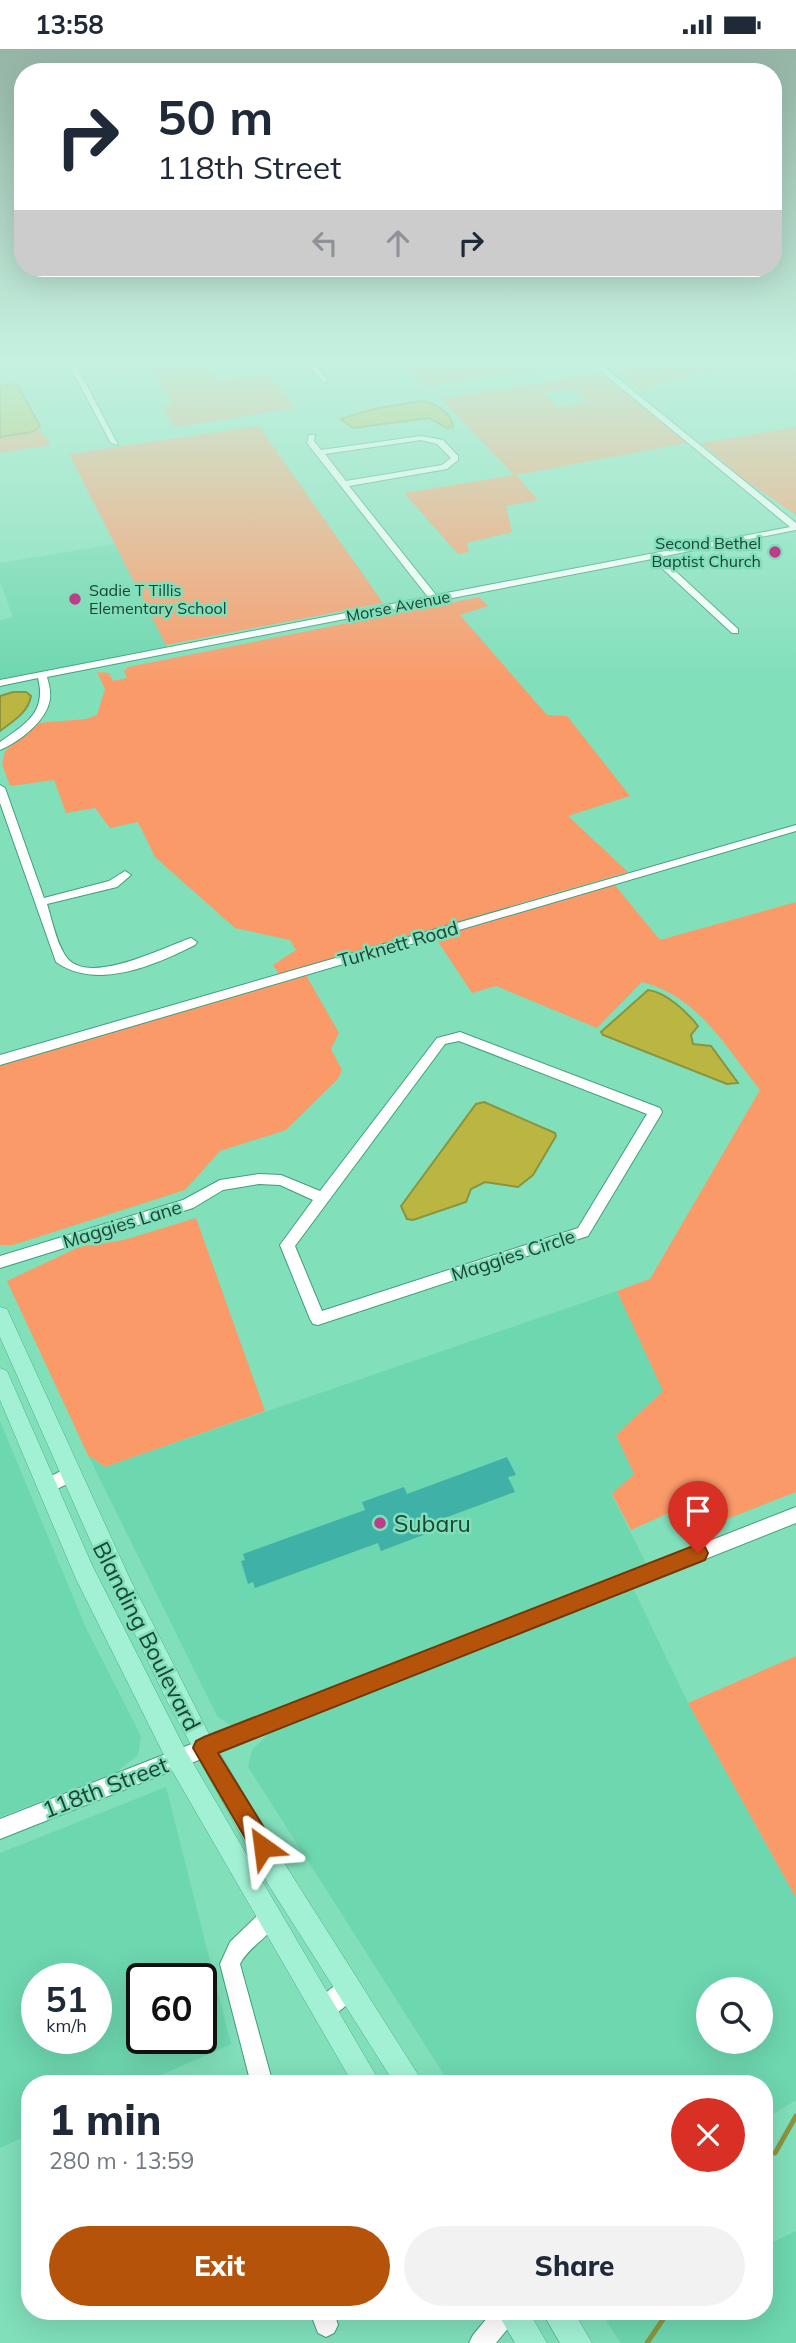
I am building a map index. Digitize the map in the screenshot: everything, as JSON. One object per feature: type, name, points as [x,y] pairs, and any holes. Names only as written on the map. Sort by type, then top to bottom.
[{"type":"main road","name":"Blanding Boulevard","points":[[0,1315],[69,1475],[204,1748],[348,1989],[405,2075]]},
{"type":"main road","name":"Blanding Boulevard","points":[[0,1377],[84,1572],[178,1759],[363,2075]]},
{"type":"main road","points":[[517,2320],[532,2343]]},
{"type":"main road","points":[[562,2320],[577,2343]]},
{"type":"street","points":[[333,470],[434,599]]},
{"type":"street","points":[[344,484],[428,470]]},
{"type":"street","points":[[726,470],[796,527]]},
{"type":"street","name":"Morse Avenue","points":[[0,684],[796,527]]},
{"type":"street","points":[[654,556],[735,631]]},
{"type":"street","points":[[0,747],[42,713],[47,692],[42,675]]},
{"type":"street","points":[[0,788],[60,959],[67,967],[77,971],[105,971],[174,951],[191,943]]},
{"type":"street","name":"Turknett Road","points":[[0,1060],[796,828]]},
{"type":"street","points":[[41,902],[113,884],[125,875]]},
{"type":"street","name":"Maggies Circle","points":[[460,1036],[655,1112],[583,1232],[318,1319],[287,1244],[321,1197],[441,1041],[449,1038],[460,1036]]},
{"type":"street","name":"Maggies Lane","points":[[0,1262],[188,1204],[220,1185],[259,1179],[281,1180],[321,1197]]},
{"type":"street","points":[[47,1486],[69,1475]]},
{"type":"street","name":"118th Street","points":[[0,1829],[796,1515]]},
{"type":"street","points":[[260,2075],[230,1963],[237,1949],[269,1918]]},
{"type":"street","points":[[323,2010],[348,1989]]},
{"type":"street","points":[[481,2343],[500,2320]]},
{"type":"shaded area","points":[[77,470],[290,470],[383,603],[166,645]]},
{"type":"shaded area","points":[[509,470],[542,470],[516,475],[538,500],[506,506],[512,532],[467,543],[469,552],[458,554],[404,493],[514,475]]},
{"type":"shaded area","points":[[733,470],[796,470],[796,515]]},
{"type":"shaded area","name":"Sadie T Tillis Elementary School","points":[[115,544],[168,648],[0,679],[0,620],[13,617],[0,581],[0,563]]},
{"type":"shaded area","points":[[479,597],[488,606],[460,615],[547,715],[567,716],[630,796],[568,816],[628,872],[279,974],[273,965],[296,950],[290,940],[235,928],[155,857],[138,822],[110,828],[95,808],[66,813],[54,780],[10,786],[2,764],[5,751],[38,723],[86,719],[97,715],[105,689],[97,672],[109,673],[113,681],[127,678],[124,671],[128,667]]},
{"type":"shaded area","points":[[26,692],[31,696],[27,707],[0,731],[0,696]]},
{"type":"shaded area","points":[[614,884],[660,940],[796,902],[796,1492],[722,1521],[707,1496],[631,1530],[612,1494],[634,1474],[616,1435],[663,1391],[617,1291],[650,1279],[760,1090],[709,1025],[680,999],[662,989],[642,982],[597,1028],[496,986],[472,993],[435,937]]},
{"type":"shaded area","points":[[306,975],[339,1033],[331,1049],[342,1070],[338,1079],[286,1130],[220,1151],[185,1190],[13,1245],[0,1245],[0,1065]]},
{"type":"shaded area","points":[[648,990],[676,1003],[688,1015],[698,1026],[691,1035],[693,1044],[711,1046],[738,1083],[727,1084],[603,1035],[601,1032]]},
{"type":"shaded area","points":[[484,1102],[555,1133],[556,1136],[533,1175],[518,1187],[485,1182],[471,1189],[466,1202],[413,1220],[407,1219],[401,1206],[476,1104]]},
{"type":"shaded area","points":[[196,1218],[265,1411],[105,1467],[88,1455],[7,1281],[79,1247],[124,1240]]},
{"type":"shaded area","points":[[617,1291],[665,1391],[616,1435],[634,1474],[612,1495],[646,1563],[246,1722],[230,1725],[217,1716],[88,1455],[105,1467]]},
{"type":"shaded area","points":[[0,1421],[86,1628],[141,1736],[138,1755],[116,1772],[0,1817]]},
{"type":"shaded area","points":[[634,1590],[688,1703],[796,1898],[796,2100],[773,2114],[773,2075],[444,2075],[248,1767],[252,1750],[270,1732]]},
{"type":"shaded area","points":[[796,1656],[796,1898],[688,1703]]},
{"type":"shaded area","points":[[166,1787],[211,1963],[126,1963],[126,2054],[208,2054],[161,2075],[21,2075],[21,2138],[0,2148],[0,1853]]},
{"type":"shaded area","points":[[217,1989],[231,2044],[217,2050]]},
{"type":"shaded area","points":[[796,2231],[796,2343],[621,2343],[606,2321],[773,2320],[773,2242]]},
{"type":"building","name":"Subaru","points":[[507,1457],[516,1475],[508,1477],[515,1492],[423,1526],[426,1534],[381,1551],[378,1543],[255,1588],[253,1582],[248,1584],[241,1561],[245,1560],[243,1554],[365,1510],[362,1502],[404,1487],[407,1494]]},
{"type":"waterway","points":[[775,2153],[796,2116]]},
{"type":"waterway","points":[[647,2343],[663,2320]]},
{"type":"place","name":"Second Bethel Baptist Church","points":[[775,552]]},
{"type":"place","name":"Sadie T Tillis Elementary School","points":[[75,599]]},
{"type":"place","name":"Subaru","points":[[380,1523]]},
{"type":"route","points":[[263,1847],[204,1748],[698,1553]]}]
